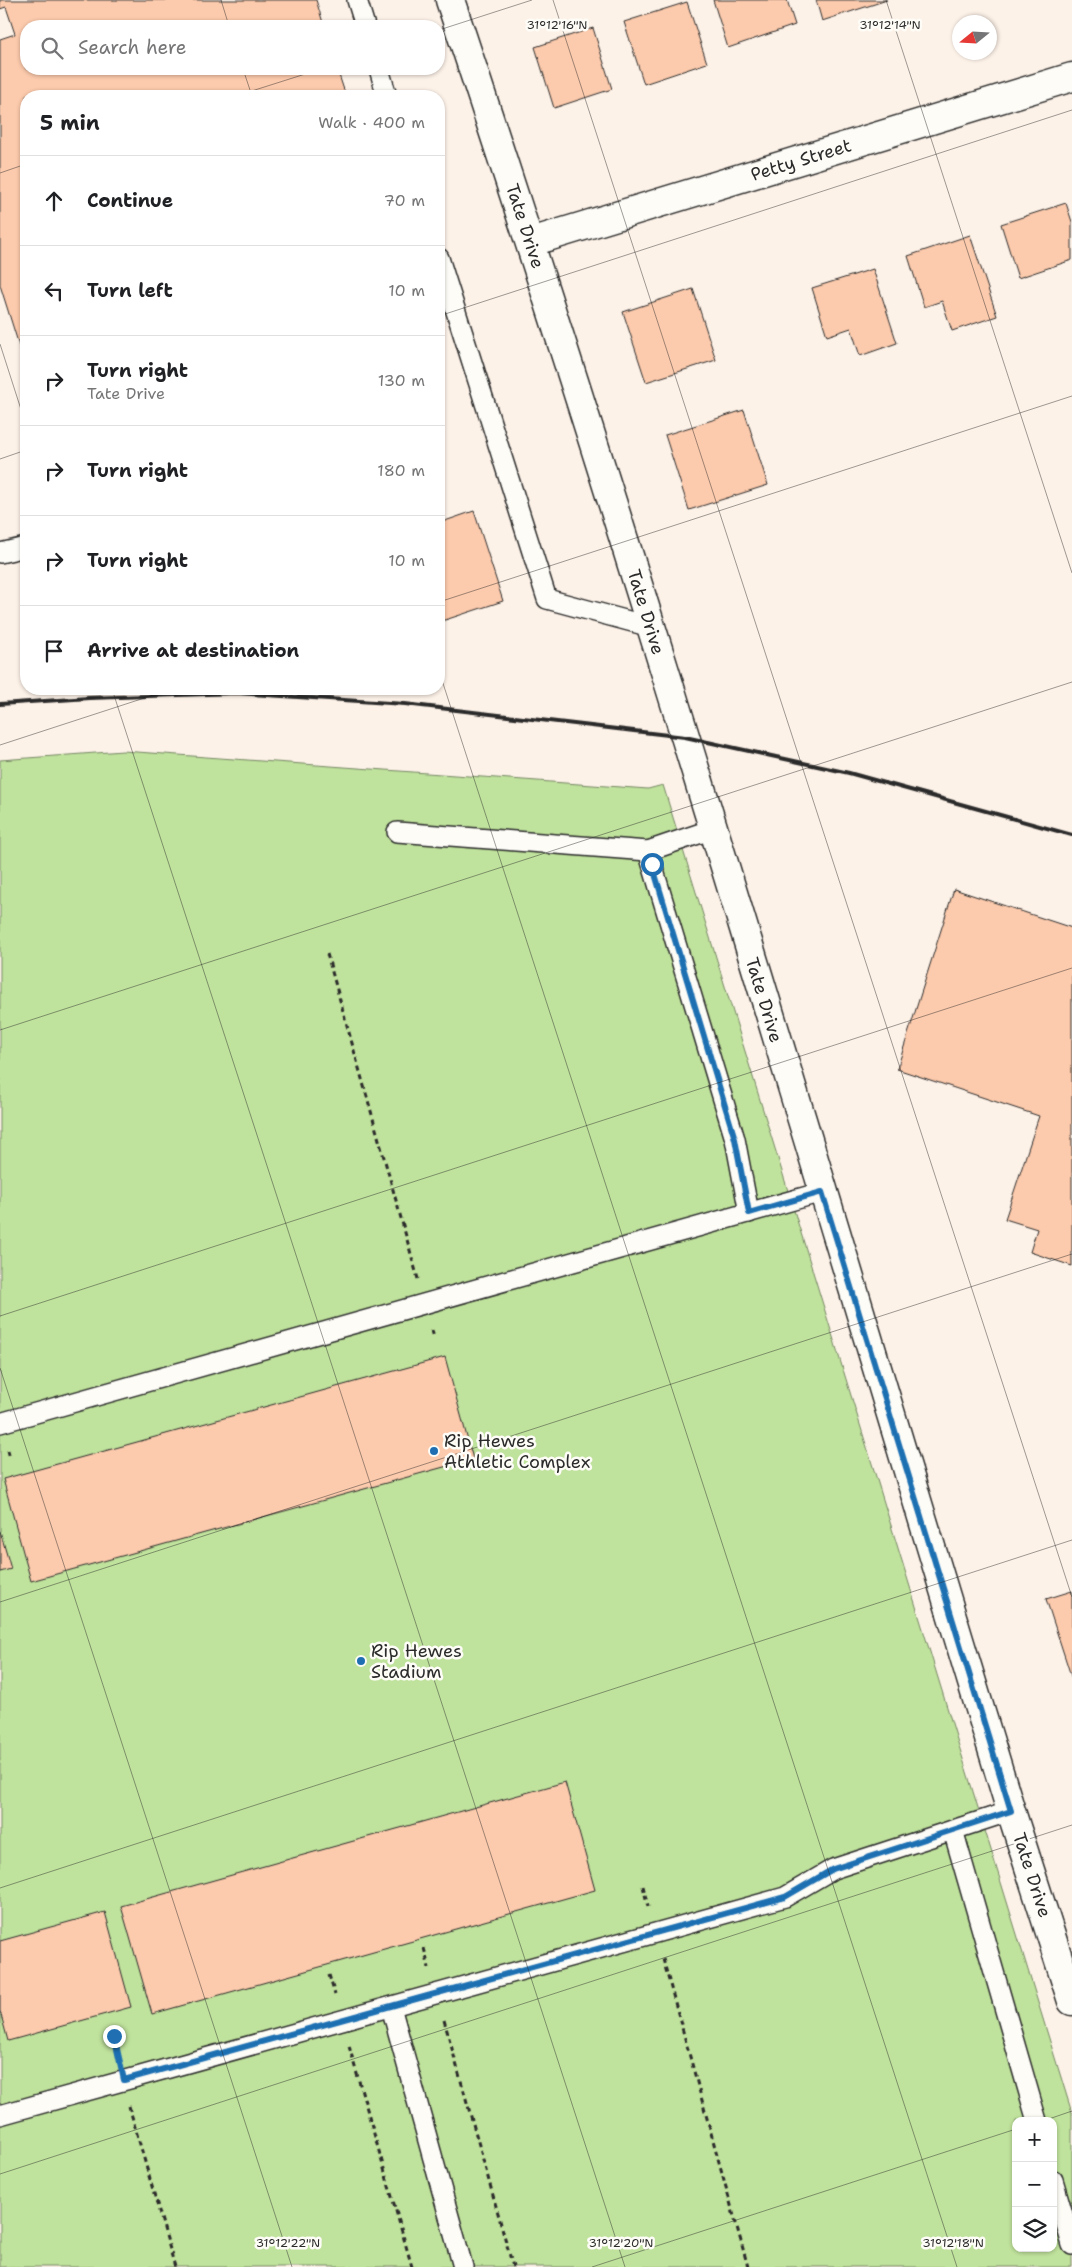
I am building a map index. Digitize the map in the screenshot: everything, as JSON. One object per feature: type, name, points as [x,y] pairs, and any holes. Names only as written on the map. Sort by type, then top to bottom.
[{"type":"street","name":"Tate Drive","points":[[450,0],[531,242],[651,627],[1011,1811],[1072,2001]]},
{"type":"street","name":"Petty Street","points":[[531,242],[1072,77]]},
{"type":"lane","points":[[357,0],[363,20]]},
{"type":"lane","points":[[381,75],[385,90]]},
{"type":"lane","points":[[445,277],[547,599],[651,627]]},
{"type":"lane","points":[[0,554],[20,549]]},
{"type":"lane","points":[[396,832],[648,851],[713,829]]},
{"type":"lane","points":[[648,851],[735,1139],[749,1213]]},
{"type":"lane","points":[[0,1423],[822,1192]]},
{"type":"lane","points":[[0,2115],[785,1897],[833,1869],[1011,1811]]},
{"type":"lane","points":[[953,1830],[1036,2117]]},
{"type":"lane","points":[[391,2007],[463,2267]]},
{"type":"lane","points":[[1057,2194],[1072,2245]]},
{"type":"path","points":[[327,954],[434,1338]]},
{"type":"path","points":[[643,1886],[748,2267]]},
{"type":"path","points":[[424,1948],[513,2267]]},
{"type":"path","points":[[329,1975],[412,2267]]},
{"type":"path","points":[[114,2036],[130,2107],[175,2267]]},
{"type":"green space","name":"Rip Hewes Athletic Complex","points":[[123,751],[648,789],[663,785],[1072,2113],[1072,2267],[0,2267],[0,760]]},
{"type":"building","points":[[0,0],[316,0],[322,20],[20,20],[20,75],[339,75],[344,90],[20,90],[20,349],[0,285],[0,39],[15,34],[6,7],[0,9]]},
{"type":"building","points":[[713,0],[787,0],[795,25],[728,48]]},
{"type":"building","points":[[816,0],[887,0],[822,21]]},
{"type":"building","points":[[687,2],[707,63],[644,84],[624,22]]},
{"type":"building","points":[[593,28],[612,89],[554,108],[535,47]]},
{"type":"building","points":[[1066,203],[1072,222],[1072,260],[1018,278],[1001,224]]},
{"type":"building","points":[[970,235],[997,316],[952,331],[942,301],[924,307],[908,256]]},
{"type":"building","points":[[873,269],[897,343],[860,356],[851,328],[827,336],[812,288]]},
{"type":"building","points":[[693,289],[716,360],[646,382],[623,312]]},
{"type":"building","points":[[744,410],[768,485],[689,510],[665,435]]},
{"type":"building","points":[[474,511],[503,601],[445,620],[445,521]]},
{"type":"building","points":[[954,889],[1072,928],[1072,1266],[1030,1252],[1037,1229],[1005,1219],[1039,1116],[897,1069]]},
{"type":"building","points":[[445,1357],[473,1459],[31,1581],[3,1479]]},
{"type":"building","points":[[0,1531],[11,1569],[0,1572]]},
{"type":"building","points":[[1072,1591],[1072,1679],[1046,1599]]},
{"type":"building","points":[[565,1782],[595,1890],[152,2014],[121,1906]]},
{"type":"building","points":[[105,1912],[131,2007],[8,2041],[0,2011],[0,1941]]},
{"type":"railway","points":[[0,704],[178,695]]},
{"type":"railway","points":[[268,695],[405,704],[685,737],[849,773],[1072,835]]},
{"type":"place","name":"Rip Hewes Athletic Complex","points":[[434,1451]]},
{"type":"place","name":"Rip Hewes Stadium","points":[[361,1661]]},
{"type":"route","points":[[114,2036],[124,2080],[785,1897],[833,1869],[1011,1811],[822,1192],[749,1213],[735,1139],[652,864]]}]
